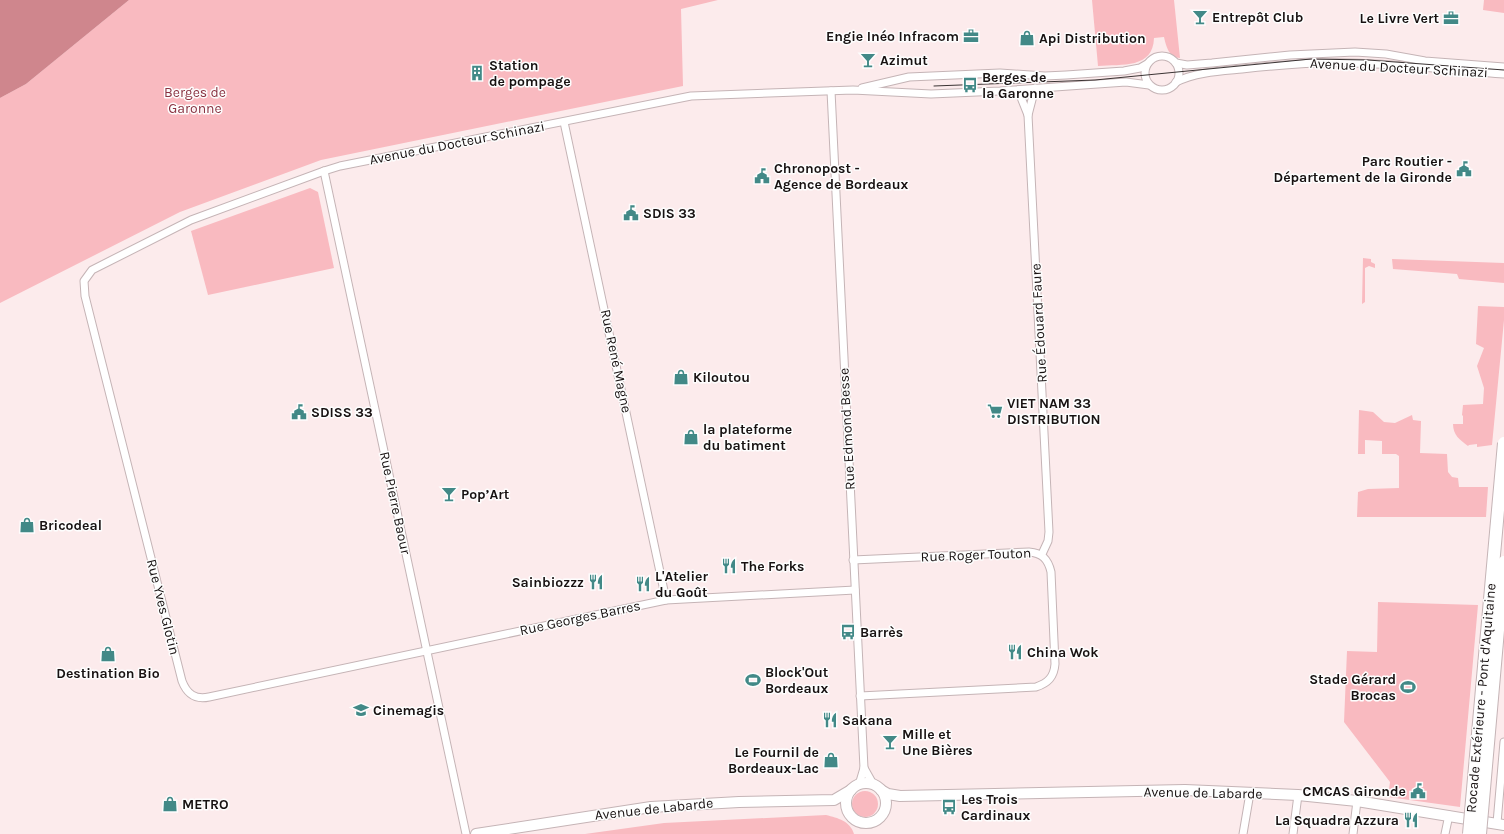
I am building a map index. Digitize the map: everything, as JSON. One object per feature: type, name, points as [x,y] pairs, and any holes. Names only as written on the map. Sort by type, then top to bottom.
[{"type":"highway","name":"Rocade Extérieure - Pont d'Aquitaine","points":[[1469,834],[1504,443]]},
{"type":"highway","points":[[1480,834],[1504,562]]},
{"type":"main road","name":"Avenue de Labarde","points":[[877,787],[888,794],[900,796],[1185,790],[1298,795],[1357,801],[1501,824]]},
{"type":"main road","points":[[847,810],[846,800],[855,788],[877,787],[886,799],[885,809]]},
{"type":"main road","name":"Avenue de Labarde","points":[[476,834],[651,807],[700,803],[834,800],[855,788]]},
{"type":"main road","points":[[834,800],[841,803],[855,820],[866,823],[880,818],[891,802],[900,796]]},
{"type":"main road","points":[[866,823],[867,834]]},
{"type":"street","name":"Avenue du Docteur Schinazi","points":[[1176,63],[1212,63],[1355,52],[1386,54],[1425,61],[1504,67]]},
{"type":"street","points":[[1166,56],[1176,63],[1179,72],[1173,86],[1163,90],[1153,88],[1149,85],[1144,75],[1147,64],[1155,57],[1166,56]]},
{"type":"street","name":"Avenue du Docteur Schinazi","points":[[1176,82],[1189,77],[1214,72],[1291,64],[1316,63],[1368,64],[1504,74]]},
{"type":"street","name":"Avenue du Docteur Schinazi","points":[[853,90],[909,77],[1000,73],[1046,76],[1066,75],[1124,71],[1140,68],[1147,64]]},
{"type":"street","name":"Avenue du Docteur Schinazi","points":[[84,280],[92,270],[191,220],[340,166],[691,96],[853,90],[931,94],[1018,90],[1115,82],[1136,82],[1149,85]]},
{"type":"street","name":"Rue Édouard Faure","points":[[1035,88],[1028,115],[1049,532],[1048,541],[1042,554]]},
{"type":"street","name":"Rue Édouard Faure","points":[[1018,90],[1028,115]]},
{"type":"street","name":"Rue Edmond Besse","points":[[831,91],[854,590],[864,768],[855,788]]},
{"type":"street","name":"Rue René Magne","points":[[564,122],[666,600]]},
{"type":"street","name":"Rue Pierre Baour","points":[[324,171],[466,834]]},
{"type":"street","name":"Rue Yves Glotin","points":[[84,280],[86,301],[182,681],[186,691],[196,698],[209,697],[427,651]]},
{"type":"street","name":"Rue Roger Touton","points":[[853,560],[1029,552],[1042,554],[1051,572],[1055,671],[1048,682],[1036,687],[860,696]]},
{"type":"street","name":"Rue Georges Barres","points":[[427,651],[666,600],[854,590]]},
{"type":"street","points":[[1501,824],[1504,742]]},
{"type":"street","name":"Rue Edmond Besse","points":[[864,768],[877,787]]},
{"type":"street","points":[[1243,834],[1250,793]]},
{"type":"street","points":[[1293,834],[1298,795]]},
{"type":"street","points":[[1353,834],[1357,801]]},
{"type":"street","points":[[1445,834],[1449,815]]},
{"type":"green space","name":"Berges de Garonne","points":[[129,0],[718,0],[681,9],[683,86],[321,160],[180,212],[0,303],[0,98],[26,84]]},
{"type":"green space","points":[[1092,0],[1174,0],[1180,58],[1171,54],[1167,48],[1164,37],[1154,38],[1152,48],[1148,55],[1142,60],[1135,63],[1098,66]]},
{"type":"green space","points":[[1484,0],[1504,0],[1504,13],[1483,10]]},
{"type":"green space","points":[[310,188],[318,192],[334,268],[208,295],[191,231]]},
{"type":"green space","points":[[1363,258],[1371,259],[1371,262],[1375,264],[1375,268],[1369,266],[1365,268],[1365,302],[1362,304]]},
{"type":"green space","points":[[1392,259],[1504,263],[1504,283],[1459,279],[1457,274],[1393,269]]},
{"type":"green space","points":[[1478,306],[1504,307],[1504,320],[1492,445],[1477,447],[1477,444],[1468,446],[1460,439],[1454,431],[1453,424],[1463,424],[1463,405],[1483,404],[1484,388],[1477,366],[1484,348],[1476,344]]},
{"type":"green space","points":[[1359,410],[1373,412],[1384,422],[1395,423],[1412,415],[1413,420],[1421,421],[1420,453],[1447,454],[1448,472],[1452,477],[1458,478],[1459,487],[1488,487],[1486,517],[1357,517],[1358,492],[1368,489],[1399,488],[1399,456],[1396,454],[1382,454],[1382,441],[1365,440],[1365,454],[1358,454]]},
{"type":"green space","name":"Stade Gérard Brocas","points":[[1378,602],[1478,605],[1460,807],[1388,797],[1390,782],[1344,722],[1347,651],[1377,652]]},
{"type":"green space","points":[[865,791],[874,795],[878,804],[874,813],[865,817],[856,813],[852,804],[856,795]]},
{"type":"green space","points":[[826,815],[847,823],[854,834],[585,834],[664,823]]},
{"type":"shaded area","points":[[0,0],[129,0],[26,84],[0,98]]},
{"type":"tram line","points":[[934,86],[1095,80],[1311,59],[1368,60],[1504,70]]},
{"type":"place","name":"Entrepôt Club","points":[[1200,17]]},
{"type":"place","name":"Le Livre Vert","points":[[1451,18]]},
{"type":"place","name":"Engie Inéo Infracom","points":[[971,36]]},
{"type":"place","name":"Api Distribution","points":[[1027,38]]},
{"type":"place","name":"Azimut","points":[[868,60]]},
{"type":"place","name":"Station de pompage","points":[[477,73]]},
{"type":"place","name":"Berges de la Garonne","points":[[970,85]]},
{"type":"place","name":"Parc Routier - Département de la Gironde","points":[[1464,169]]},
{"type":"place","name":"Chronopost - Agence de Bordeaux","points":[[762,176]]},
{"type":"place","name":"SDIS 33","points":[[631,213]]},
{"type":"place","name":"Kiloutou","points":[[681,377]]},
{"type":"place","name":"VIET NAM 33 DISTRIBUTION","points":[[995,411]]},
{"type":"place","name":"SDISS 33","points":[[299,412]]},
{"type":"place","name":"la plateforme du batiment","points":[[691,437]]},
{"type":"place","name":"Pop’Art","points":[[449,494]]},
{"type":"place","name":"Bricodeal","points":[[27,525]]},
{"type":"place","name":"The Forks","points":[[729,566]]},
{"type":"place","name":"Sainbiozzz","points":[[596,582]]},
{"type":"place","name":"L'Atelier du Goût","points":[[643,584]]},
{"type":"place","name":"Barrès","points":[[848,632]]},
{"type":"place","name":"China Wok","points":[[1015,652]]},
{"type":"place","name":"Destination Bio","points":[[108,654]]},
{"type":"place","name":"Block'Out Bordeaux","points":[[753,680]]},
{"type":"place","name":"Stade Gérard Brocas","points":[[1408,687]]},
{"type":"place","name":"Cinemagis","points":[[361,710]]},
{"type":"place","name":"Sakana","points":[[830,720]]},
{"type":"place","name":"Mille et Une Bières","points":[[890,742]]},
{"type":"place","name":"Le Fournil de Bordeaux-Lac","points":[[831,760]]},
{"type":"place","name":"CMCAS Gironde","points":[[1418,791]]},
{"type":"place","name":"METRO","points":[[170,804]]},
{"type":"place","name":"Les Trois Cardinaux","points":[[949,807]]},
{"type":"place","name":"La Squadra Azzura","points":[[1411,820]]}]
